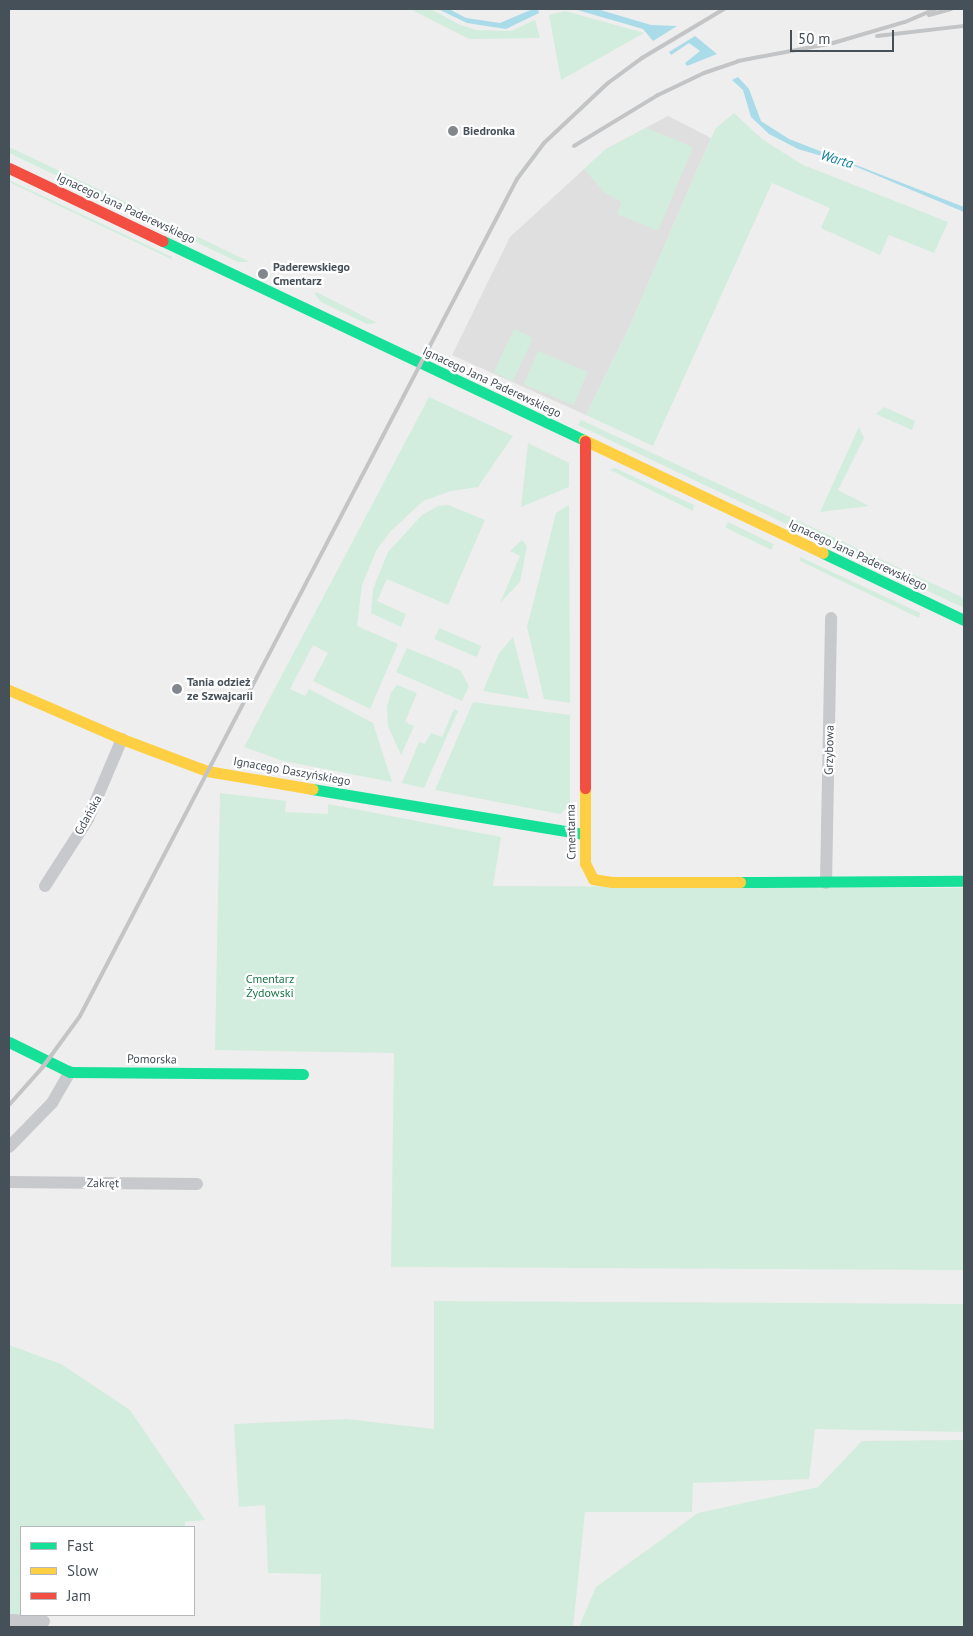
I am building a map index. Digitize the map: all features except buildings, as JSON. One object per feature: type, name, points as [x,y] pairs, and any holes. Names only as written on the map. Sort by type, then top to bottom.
[{"type":"street","name":"Ignacego Jana Paderewskiego","points":[[9,168],[964,620]]},
{"type":"street","name":"Cmentarna","points":[[584,441],[584,834],[587,871],[593,879],[602,882],[964,882]]},
{"type":"street","name":"Grzybowa","points":[[826,883],[831,618]]},
{"type":"street","name":"Ignacego Daszyńskiego","points":[[9,690],[122,739],[207,771],[584,834]]},
{"type":"street","name":"Gdańska","points":[[45,886],[88,819],[122,739]]},
{"type":"street","name":"Pomorska","points":[[9,1042],[70,1072],[303,1074]]},
{"type":"street","points":[[9,1146],[52,1103],[70,1072]]},
{"type":"street","name":"Zakręt","points":[[9,1182],[197,1184]]},
{"type":"street","points":[[9,1620],[44,1621]]},
{"type":"shaded area","points":[[668,116],[711,138],[628,330],[586,415],[452,355],[510,237],[606,149]]},
{"type":"green space","points":[[410,9],[431,9],[460,25],[477,30],[511,31],[535,20],[540,38],[469,39]]},
{"type":"green space","points":[[565,11],[644,33],[561,80],[549,15]]},
{"type":"green space","points":[[734,113],[762,139],[801,164],[948,222],[934,253],[889,235],[880,255],[821,228],[830,208],[772,183],[653,446],[586,415],[628,330],[711,138],[716,128]]},
{"type":"green space","points":[[646,128],[693,147],[658,231],[617,214],[621,202],[604,192],[584,169],[606,149]]},
{"type":"green space","points":[[9,147],[250,262],[238,262],[9,153]]},
{"type":"green space","points":[[9,180],[172,257],[171,259],[9,182]]},
{"type":"green space","points":[[314,293],[318,293],[377,323],[367,324],[321,302]]},
{"type":"green space","points":[[514,329],[533,338],[513,381],[494,373]]},
{"type":"green space","points":[[538,351],[588,372],[574,405],[524,384]]},
{"type":"green space","points":[[429,397],[513,436],[478,487],[451,491],[423,501],[391,531],[377,549],[362,585],[357,626],[398,644],[370,709],[313,681],[328,653],[313,645],[290,689],[305,696],[309,689],[373,723],[392,782],[283,761],[244,747]]},
{"type":"green space","points":[[884,407],[915,421],[912,430],[876,414]]},
{"type":"green space","points":[[581,420],[964,598],[964,608],[578,425]]},
{"type":"green space","points":[[859,427],[864,438],[838,490],[869,506],[820,512]]},
{"type":"green space","points":[[528,443],[569,463],[569,487],[521,507]]},
{"type":"green space","points":[[615,468],[694,505],[693,511],[610,470]]},
{"type":"green space","points":[[448,505],[485,520],[448,605],[387,579],[377,601],[406,614],[401,627],[371,613],[373,589],[388,552],[422,515],[438,506]]},
{"type":"green space","points":[[569,505],[570,703],[544,699],[527,627],[556,513]]},
{"type":"green space","points":[[728,522],[774,544],[771,550],[725,527]]},
{"type":"green space","points":[[522,540],[527,546],[520,582],[500,603],[520,556],[510,551]]},
{"type":"green space","points":[[800,557],[920,613],[919,618],[800,561]]},
{"type":"green space","points":[[439,628],[481,646],[477,657],[434,639]]},
{"type":"green space","points":[[513,637],[529,699],[483,691],[499,653]]},
{"type":"green space","points":[[407,648],[460,670],[469,686],[462,701],[396,672]]},
{"type":"green space","points":[[397,685],[417,693],[405,722],[414,726],[401,755],[388,726],[387,707],[391,692]]},
{"type":"green space","points":[[473,702],[570,715],[570,805],[560,814],[435,790]]},
{"type":"green space","points":[[454,709],[458,711],[424,788],[402,783],[419,742],[425,744],[431,733],[442,737]]},
{"type":"green space","name":"Cmentarz Żydowski","points":[[220,793],[286,801],[285,812],[328,814],[328,804],[501,837],[493,886],[964,888],[964,1270],[391,1267],[394,1053],[215,1050]]},
{"type":"green space","points":[[434,1301],[964,1304],[964,1432],[815,1429],[809,1479],[693,1483],[692,1512],[585,1512],[573,1627],[320,1627],[321,1574],[268,1573],[265,1505],[239,1507],[234,1424],[346,1419],[434,1429]]},
{"type":"green space","points":[[9,1345],[61,1364],[130,1410],[205,1520],[185,1522],[185,1526],[20,1526],[20,1616],[36,1616],[37,1627],[9,1627]]},
{"type":"green space","points":[[964,1440],[964,1627],[579,1627],[596,1587],[698,1513],[818,1487],[862,1441]]},
{"type":"water","points":[[438,9],[449,9],[466,18],[500,23],[533,9],[538,9],[539,13],[506,29],[467,23]]},
{"type":"water","points":[[574,9],[597,9],[651,25],[677,26],[653,41],[643,29]]},
{"type":"water","points":[[695,36],[717,54],[687,66],[685,63],[700,51],[689,43],[671,55],[669,52]]},
{"type":"water","name":"Warta","points":[[738,77],[749,89],[761,121],[789,139],[964,207],[964,212],[852,165],[798,149],[769,134],[751,117],[743,90],[732,80]]},
{"type":"railway","points":[[9,1105],[42,1068],[80,1016],[517,179],[544,143],[608,83],[642,58],[724,9]]},
{"type":"railway","points":[[574,146],[658,95],[704,73],[738,61],[833,43],[905,22],[936,9]]},
{"type":"railway","points":[[929,15],[951,9]]},
{"type":"railway","points":[[877,36],[964,26]]},
{"type":"traffic: fast","points":[[163,241],[584,440]]},
{"type":"traffic: fast","points":[[823,553],[964,620]]},
{"type":"traffic: fast","points":[[312,789],[584,834]]},
{"type":"traffic: fast","points":[[740,882],[964,881]]},
{"type":"traffic: fast","points":[[9,1042],[70,1072],[303,1074]]},
{"type":"traffic: slow","points":[[584,440],[823,553]]},
{"type":"traffic: slow","points":[[9,690],[122,739],[207,771],[312,789]]},
{"type":"traffic: slow","points":[[585,788],[585,863],[593,879],[612,882],[740,882]]},
{"type":"traffic: jam","points":[[9,168],[163,241]]},
{"type":"traffic: jam","points":[[585,441],[585,788]]},
{"type":"place","name":"Biedronka","points":[[453,131]]},
{"type":"place","name":"Paderewskiego Cmentarz","points":[[263,274]]},
{"type":"place","name":"Tania odzież ze Szwajcarii","points":[[177,689]]}]
